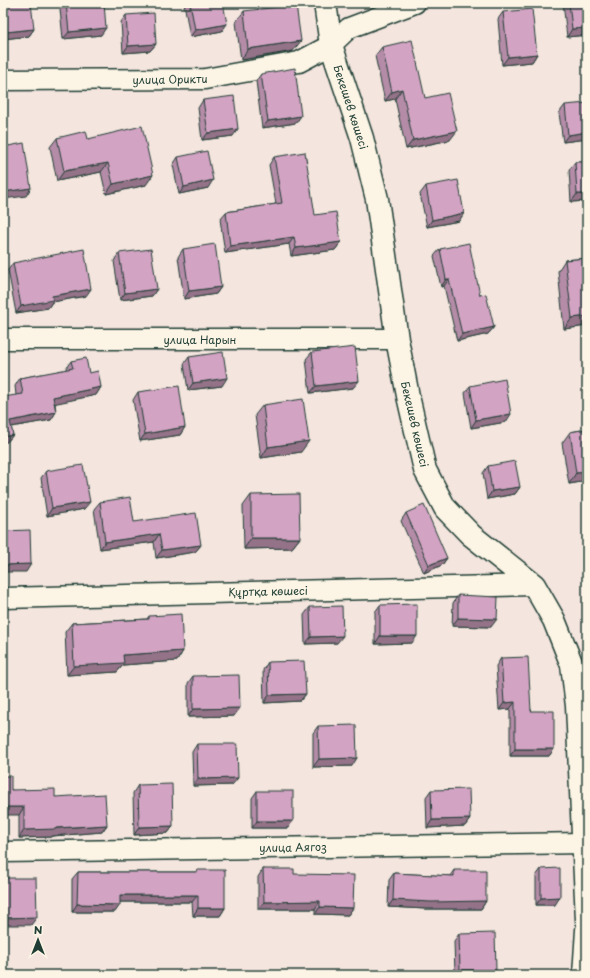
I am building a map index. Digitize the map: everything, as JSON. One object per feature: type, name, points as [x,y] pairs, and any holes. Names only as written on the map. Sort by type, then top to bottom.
[{"type":"main road","name":"Бекешев көшесі","points":[[325,3],[331,45],[362,138],[377,200],[397,339],[425,470],[445,508],[471,535],[534,585],[554,620],[572,665],[582,706],[584,843],[587,920]]},
{"type":"main road","points":[[584,975],[587,930]]},
{"type":"street","name":"улица Орикти","points":[[3,80],[205,79],[299,62],[331,45],[349,28],[415,3]]},
{"type":"street","name":"улица Нарын","points":[[3,339],[397,339]]},
{"type":"street","name":"Құртқа көшесі","points":[[3,598],[534,585]]},
{"type":"street","name":"улица Аягоз","points":[[3,852],[584,843]]},
{"type":"building","points":[[3,3],[31,3],[34,29],[6,32],[5,28],[3,28]]},
{"type":"building","points":[[66,3],[104,3],[106,28],[69,32]]},
{"type":"building","points":[[190,3],[223,3],[227,24],[195,30]]},
{"type":"building","points":[[569,3],[587,3],[587,28],[572,29]]},
{"type":"building","points":[[296,5],[301,41],[248,49],[244,11]]},
{"type":"building","points":[[532,9],[537,54],[508,57],[503,12]]},
{"type":"building","points":[[154,13],[156,44],[128,46],[126,15]]},
{"type":"building","points":[[412,40],[425,98],[448,93],[457,131],[413,140],[402,89],[392,92],[382,47]]},
{"type":"building","points":[[295,68],[301,116],[268,121],[261,74]]},
{"type":"building","points":[[234,96],[238,129],[208,133],[203,100]]},
{"type":"building","points":[[587,103],[587,132],[568,135],[565,105]]},
{"type":"building","points":[[142,126],[153,175],[113,184],[108,163],[64,171],[57,138],[86,131],[88,139]]},
{"type":"building","points":[[24,143],[31,188],[3,192],[3,147]]},
{"type":"building","points":[[207,151],[213,180],[184,187],[178,157]]},
{"type":"building","points":[[305,152],[315,215],[336,212],[341,242],[296,248],[294,237],[230,246],[226,212],[282,203],[274,157]]},
{"type":"building","points":[[575,162],[587,162],[587,194],[577,194]]},
{"type":"building","points":[[458,180],[464,213],[432,220],[426,186]]},
{"type":"building","points":[[469,243],[480,295],[486,294],[494,327],[462,334],[449,279],[446,279],[440,249]]},
{"type":"building","points":[[215,244],[221,287],[189,291],[183,249]]},
{"type":"building","points":[[84,249],[91,289],[52,296],[53,300],[21,306],[13,263]]},
{"type":"building","points":[[151,249],[157,289],[125,293],[119,253]]},
{"type":"building","points":[[587,258],[587,316],[572,318],[565,260]]},
{"type":"building","points":[[355,347],[359,381],[316,386],[312,352]]},
{"type":"building","points":[[223,352],[227,378],[193,383],[189,357]]},
{"type":"building","points":[[86,358],[89,373],[98,371],[101,387],[53,397],[56,412],[10,421],[13,435],[3,437],[3,397],[23,394],[20,378],[73,368],[71,361]]},
{"type":"building","points":[[505,379],[511,414],[476,420],[470,386]]},
{"type":"building","points":[[179,386],[185,427],[145,434],[138,392]]},
{"type":"building","points":[[303,399],[309,441],[268,447],[263,405]]},
{"type":"building","points":[[587,429],[587,472],[576,473],[570,432]]},
{"type":"building","points":[[515,461],[520,487],[492,491],[488,466]]},
{"type":"building","points":[[83,465],[90,502],[52,508],[46,471]]},
{"type":"building","points":[[299,494],[300,538],[251,538],[251,495]]},
{"type":"building","points":[[130,497],[134,522],[196,513],[201,545],[162,550],[159,534],[105,542],[100,502]]},
{"type":"building","points":[[424,505],[447,558],[429,565],[406,513]]},
{"type":"building","points":[[30,530],[31,564],[3,565],[3,531]]},
{"type":"building","points":[[458,595],[498,597],[497,619],[458,618]]},
{"type":"building","points":[[417,604],[417,636],[380,636],[380,605]]},
{"type":"building","points":[[342,606],[343,636],[311,637],[310,607]]},
{"type":"building","points":[[181,614],[183,651],[123,655],[124,663],[74,666],[72,623],[149,619],[149,616]]},
{"type":"building","points":[[528,657],[531,711],[554,711],[554,749],[515,749],[515,702],[504,703],[501,658]]},
{"type":"building","points":[[304,661],[306,694],[269,695],[268,662]]},
{"type":"building","points":[[239,675],[240,708],[193,709],[193,676]]},
{"type":"building","points":[[356,725],[357,758],[319,759],[318,726]]},
{"type":"building","points":[[197,744],[237,744],[238,778],[198,779]]},
{"type":"building","points":[[3,776],[11,776],[11,790],[55,789],[55,797],[105,794],[107,825],[24,830],[24,807],[3,807]]},
{"type":"building","points":[[172,784],[173,826],[139,827],[138,785]]},
{"type":"building","points":[[469,789],[470,819],[432,820],[431,790]]},
{"type":"building","points":[[257,791],[293,791],[293,821],[257,821]]},
{"type":"building","points":[[560,868],[560,897],[541,898],[541,869]]},
{"type":"building","points":[[263,869],[294,869],[294,874],[354,875],[353,908],[320,907],[320,901],[264,902]]},
{"type":"building","points":[[197,870],[225,870],[225,908],[198,908],[198,895],[120,895],[120,905],[77,904],[78,872],[197,872]]},
{"type":"building","points":[[454,870],[486,870],[486,901],[431,902],[393,900],[394,873],[454,876]]},
{"type":"building","points":[[3,878],[36,878],[37,917],[3,918]]},
{"type":"building","points":[[495,933],[496,970],[460,970],[459,934]]}]
